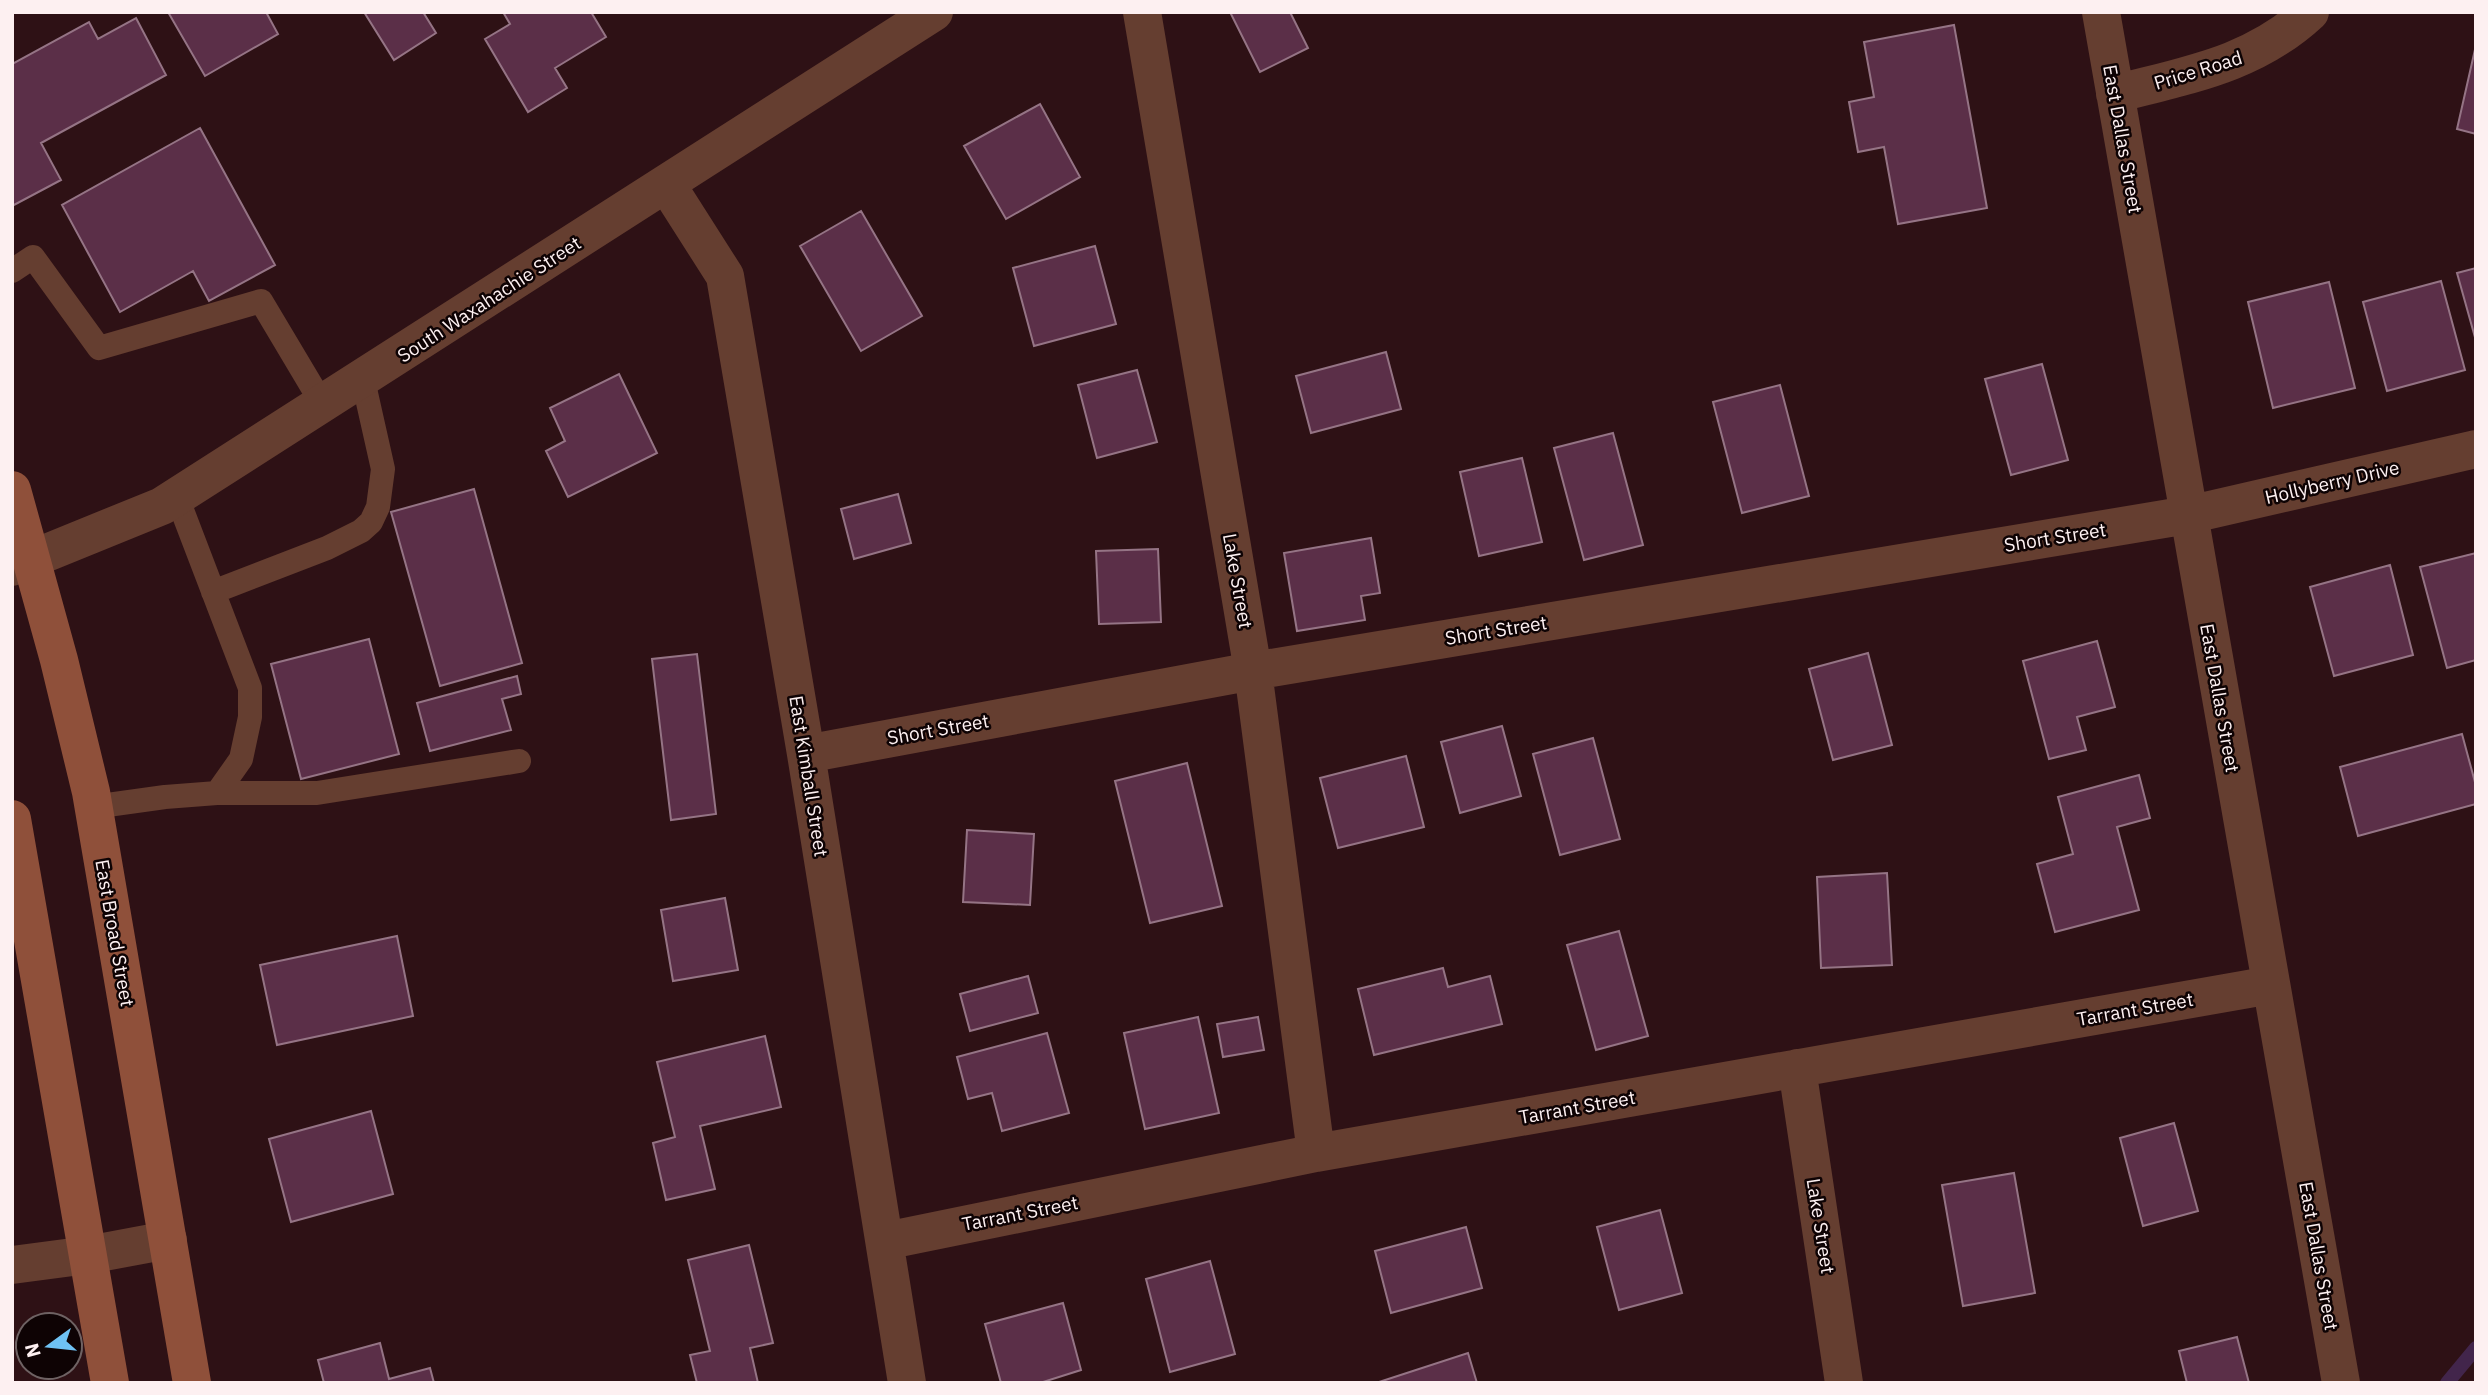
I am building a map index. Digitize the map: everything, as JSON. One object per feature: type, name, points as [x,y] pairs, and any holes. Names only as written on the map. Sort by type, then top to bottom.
[{"type":"main road","name":"East Broad Street","points":[[12,490],[22,564],[59,660],[93,807],[192,1383]]},
{"type":"main road","points":[[12,819],[110,1383]]},
{"type":"street","name":"South Waxahachie Street","points":[[22,564],[162,506],[177,497],[934,12]]},
{"type":"street","name":"Lake Street","points":[[1142,12],[1253,671],[1316,1153]]},
{"type":"street","name":"East Dallas Street","points":[[2101,12],[2341,1383]]},
{"type":"street","name":"Price Road","points":[[2115,94],[2218,67],[2258,51],[2310,12]]},
{"type":"street","name":"East Kimball Street","points":[[667,185],[725,276],[806,754],[907,1383]]},
{"type":"street","name":"Hollyberry Drive","points":[[2188,515],[2476,449]]},
{"type":"street","name":"Short Street","points":[[806,754],[1253,671],[2188,515]]},
{"type":"street","name":"Tarrant Street","points":[[885,1241],[1316,1153],[2271,985]]},
{"type":"street","name":"Lake Street","points":[[1797,1068],[1844,1383]]},
{"type":"street","points":[[12,1265],[88,1255],[168,1240]]},
{"type":"lane","points":[[12,271],[33,257],[99,348],[261,301],[323,405]]},
{"type":"lane","points":[[213,592],[327,548],[361,531],[371,522],[379,507],[383,469],[363,380]]},
{"type":"lane","points":[[177,497],[250,688],[250,717],[241,759],[217,793]]},
{"type":"lane","points":[[93,807],[217,793],[317,793],[519,761]]},
{"type":"building","points":[[168,12],[266,12],[278,34],[205,76]]},
{"type":"building","points":[[364,12],[423,12],[436,33],[394,60]]},
{"type":"building","points":[[503,12],[591,12],[606,37],[555,68],[567,88],[528,112],[485,39],[510,24]]},
{"type":"building","points":[[1230,12],[1290,12],[1308,48],[1260,72]]},
{"type":"building","points":[[136,18],[166,75],[41,143],[61,180],[12,206],[12,64],[89,22],[98,39]]},
{"type":"building","points":[[1954,25],[1987,208],[1898,224],[1884,147],[1858,152],[1849,102],[1874,97],[1864,42]]},
{"type":"building","points":[[2476,45],[2476,134],[2457,129]]},
{"type":"building","points":[[1040,104],[1080,177],[1006,219],[964,146]]},
{"type":"building","points":[[200,128],[275,265],[209,301],[193,271],[120,312],[62,205]]},
{"type":"building","points":[[861,211],[922,316],[861,351],[800,246]]},
{"type":"building","points":[[1095,246],[1116,324],[1034,346],[1013,268]]},
{"type":"building","points":[[2476,268],[2476,341],[2457,273]]},
{"type":"building","points":[[2441,281],[2465,370],[2387,391],[2363,302]]},
{"type":"building","points":[[2329,282],[2355,388],[2273,408],[2248,302]]},
{"type":"building","points":[[1386,352],[1401,409],[1311,433],[1296,376]]},
{"type":"building","points":[[2042,364],[2068,460],[2011,475],[1985,379]]},
{"type":"building","points":[[1137,370],[1157,442],[1097,458],[1078,385]]},
{"type":"building","points":[[619,374],[657,453],[568,497],[546,451],[565,441],[550,408]]},
{"type":"building","points":[[1780,385],[1809,496],[1742,513],[1713,402]]},
{"type":"building","points":[[1613,433],[1643,545],[1584,560],[1554,448]]},
{"type":"building","points":[[1522,458],[1542,542],[1479,556],[1460,472]]},
{"type":"building","points":[[474,489],[522,663],[440,686],[391,512]]},
{"type":"building","points":[[898,494],[911,543],[854,559],[841,509]]},
{"type":"building","points":[[1371,538],[1380,593],[1361,596],[1365,620],[1297,631],[1284,553]]},
{"type":"building","points":[[1158,549],[1161,622],[1099,624],[1096,551]]},
{"type":"building","points":[[2476,553],[2476,660],[2447,668],[2420,567]]},
{"type":"building","points":[[2390,565],[2413,655],[2334,676],[2310,587]]},
{"type":"building","points":[[369,639],[399,754],[301,779],[271,664]]},
{"type":"building","points":[[2097,641],[2115,707],[2077,717],[2086,750],[2049,759],[2023,661]]},
{"type":"building","points":[[1868,653],[1892,745],[1833,760],[1809,669]]},
{"type":"building","points":[[697,654],[716,814],[671,820],[652,659]]},
{"type":"building","points":[[517,676],[521,694],[502,699],[511,730],[430,751],[417,703]]},
{"type":"building","points":[[1502,726],[1521,796],[1460,813],[1441,742]]},
{"type":"building","points":[[2462,734],[2476,786],[2476,804],[2358,836],[2340,767]]},
{"type":"building","points":[[1593,738],[1620,839],[1560,855],[1533,754]]},
{"type":"building","points":[[1406,756],[1424,827],[1338,848],[1320,778]]},
{"type":"building","points":[[1187,763],[1222,906],[1150,923],[1115,781]]},
{"type":"building","points":[[2139,775],[2150,818],[2117,827],[2139,910],[2055,932],[2037,864],[2073,854],[2058,797]]},
{"type":"building","points":[[967,830],[1034,834],[1030,905],[963,902]]},
{"type":"building","points":[[1887,873],[1892,965],[1821,968],[1817,877]]},
{"type":"building","points":[[725,898],[738,970],[673,981],[661,910]]},
{"type":"building","points":[[1619,931],[1648,1036],[1596,1050],[1567,945]]},
{"type":"building","points":[[397,936],[413,1016],[277,1045],[260,965]]},
{"type":"building","points":[[1443,968],[1448,987],[1490,976],[1502,1024],[1374,1055],[1358,989]]},
{"type":"building","points":[[1028,976],[1038,1013],[970,1031],[960,994]]},
{"type":"building","points":[[1198,1017],[1219,1113],[1145,1129],[1124,1033]]},
{"type":"building","points":[[1258,1017],[1264,1050],[1223,1057],[1217,1024]]},
{"type":"building","points":[[1047,1033],[1069,1113],[1002,1131],[992,1093],[968,1099],[957,1057]]},
{"type":"building","points":[[765,1036],[781,1107],[700,1126],[715,1189],[666,1200],[653,1143],[675,1137],[657,1062]]},
{"type":"building","points":[[371,1111],[393,1194],[291,1222],[269,1139]]},
{"type":"building","points":[[2174,1123],[2198,1211],[2143,1226],[2120,1138]]},
{"type":"building","points":[[2014,1173],[2035,1293],[1963,1306],[1942,1185]]},
{"type":"building","points":[[1660,1210],[1682,1293],[1619,1310],[1597,1227]]},
{"type":"building","points":[[1466,1227],[1482,1288],[1391,1313],[1375,1251]]},
{"type":"building","points":[[749,1245],[773,1343],[750,1348],[758,1383],[697,1383],[690,1355],[710,1351],[688,1260]]},
{"type":"building","points":[[1210,1261],[1235,1354],[1170,1372],[1146,1279]]},
{"type":"building","points":[[1063,1303],[1081,1370],[1040,1383],[1001,1383],[985,1324]]},
{"type":"building","points":[[2237,1337],[2249,1383],[2187,1383],[2179,1351]]},
{"type":"building","points":[[380,1343],[389,1379],[430,1368],[434,1383],[324,1383],[318,1360]]},
{"type":"building","points":[[1468,1353],[1477,1383],[1376,1383]]},
{"type":"waterway","points":[[2447,1383],[2476,1348]]}]
